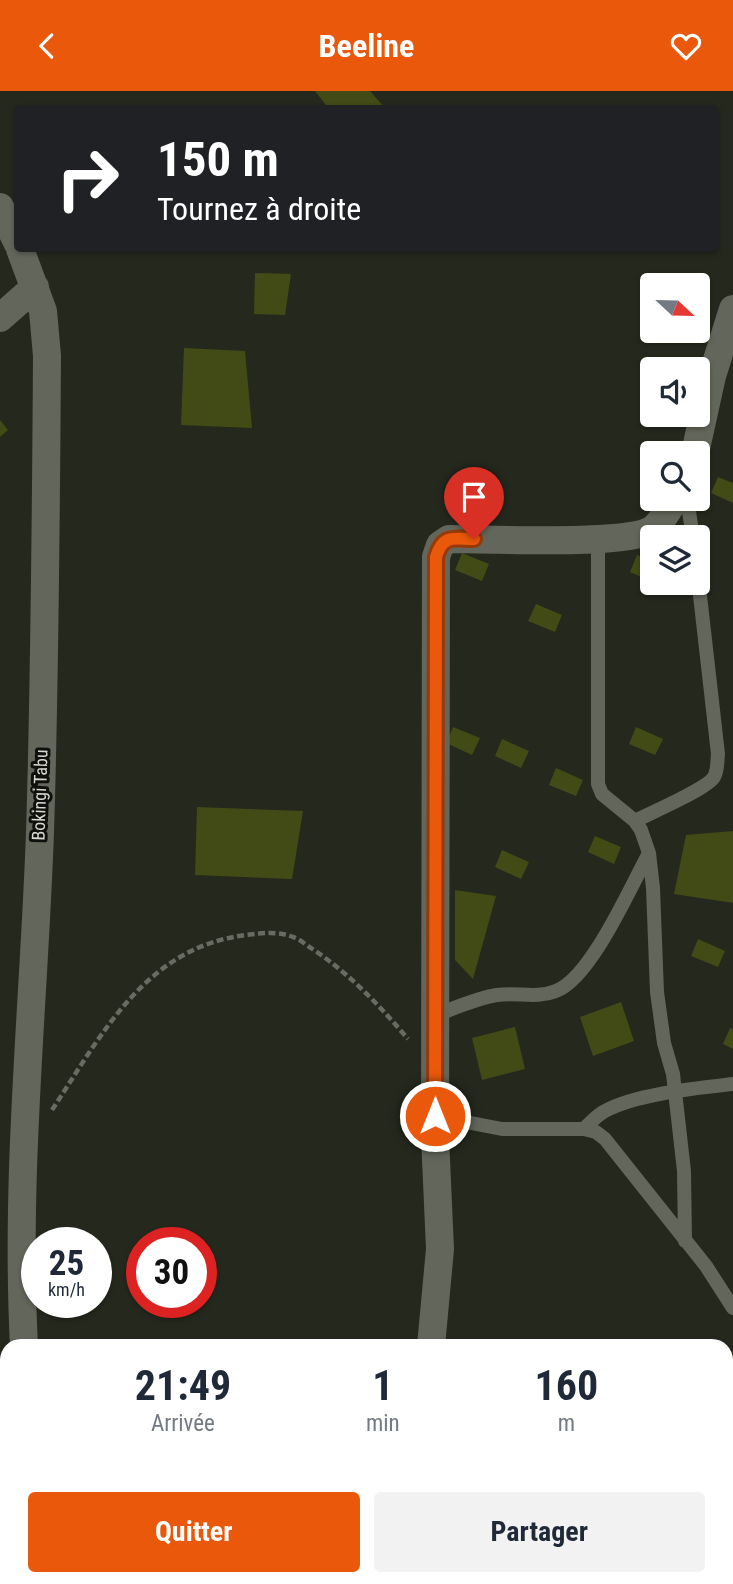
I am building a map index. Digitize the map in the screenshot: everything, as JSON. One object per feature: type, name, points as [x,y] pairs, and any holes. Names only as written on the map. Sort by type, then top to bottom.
[{"type":"street","points":[[0,207],[14,236]]},
{"type":"street","name":"Bokingi Tabu","points":[[20,252],[43,311],[47,356],[40,834],[22,1189],[21,1298],[24,1339]]},
{"type":"street","points":[[0,318],[35,286]]},
{"type":"street","points":[[698,441],[712,376],[733,309]]},
{"type":"street","points":[[432,1339],[440,1249],[435,1116],[436,557],[440,545],[449,539],[630,537],[652,530],[666,511]]},
{"type":"lane","points":[[598,539],[598,784],[602,795],[635,821],[649,853],[657,992],[684,1171],[685,1241]]},
{"type":"lane","points":[[635,821],[713,780],[717,771],[718,754],[700,595]]},
{"type":"lane","points":[[436,1015],[489,996],[502,994],[535,997],[558,991],[572,981],[583,970],[606,933],[649,853]]},
{"type":"lane","points":[[584,1129],[603,1111],[624,1103],[674,1091],[733,1084]]},
{"type":"lane","points":[[435,1116],[502,1129],[584,1129],[596,1132],[605,1139],[706,1266],[733,1308]]},
{"type":"path","points":[[52,1111],[116,1013],[147,980],[186,953],[229,937],[271,932],[294,937],[326,958],[365,991],[413,1045]]},
{"type":"building","points":[[315,91],[370,91],[382,105],[326,105]]},
{"type":"building","points":[[255,273],[291,274],[285,315],[254,314]]},
{"type":"building","points":[[184,348],[245,351],[252,428],[181,425]]},
{"type":"building","points":[[0,420],[8,430],[0,437]]},
{"type":"building","points":[[718,477],[733,483],[733,503],[711,493]]},
{"type":"building","points":[[462,553],[489,564],[482,581],[455,570]]},
{"type":"building","points":[[637,555],[640,556],[640,576],[630,572]]},
{"type":"building","points":[[536,604],[562,615],[555,632],[528,621]]},
{"type":"building","points":[[453,727],[480,738],[472,755],[446,743]]},
{"type":"building","points":[[636,727],[663,739],[655,755],[629,744]]},
{"type":"building","points":[[502,739],[529,751],[521,768],[495,756]]},
{"type":"building","points":[[556,768],[583,780],[576,796],[549,785]]},
{"type":"building","points":[[197,807],[303,811],[292,879],[195,875]]},
{"type":"building","points":[[733,831],[733,903],[674,894],[686,835]]},
{"type":"building","points":[[595,836],[621,847],[614,864],[588,852]]},
{"type":"building","points":[[502,850],[529,862],[521,879],[495,867]]},
{"type":"building","points":[[455,890],[496,896],[473,979],[455,960]]},
{"type":"building","points":[[698,939],[725,951],[718,967],[691,956]]},
{"type":"building","points":[[621,1002],[634,1041],[593,1056],[580,1017]]},
{"type":"building","points":[[515,1027],[525,1069],[482,1080],[472,1038]]},
{"type":"building","points":[[730,1028],[733,1029],[733,1049],[723,1044]]},
{"type":"route","points":[[435,1116],[436,557],[440,545],[449,539],[474,539]]}]
